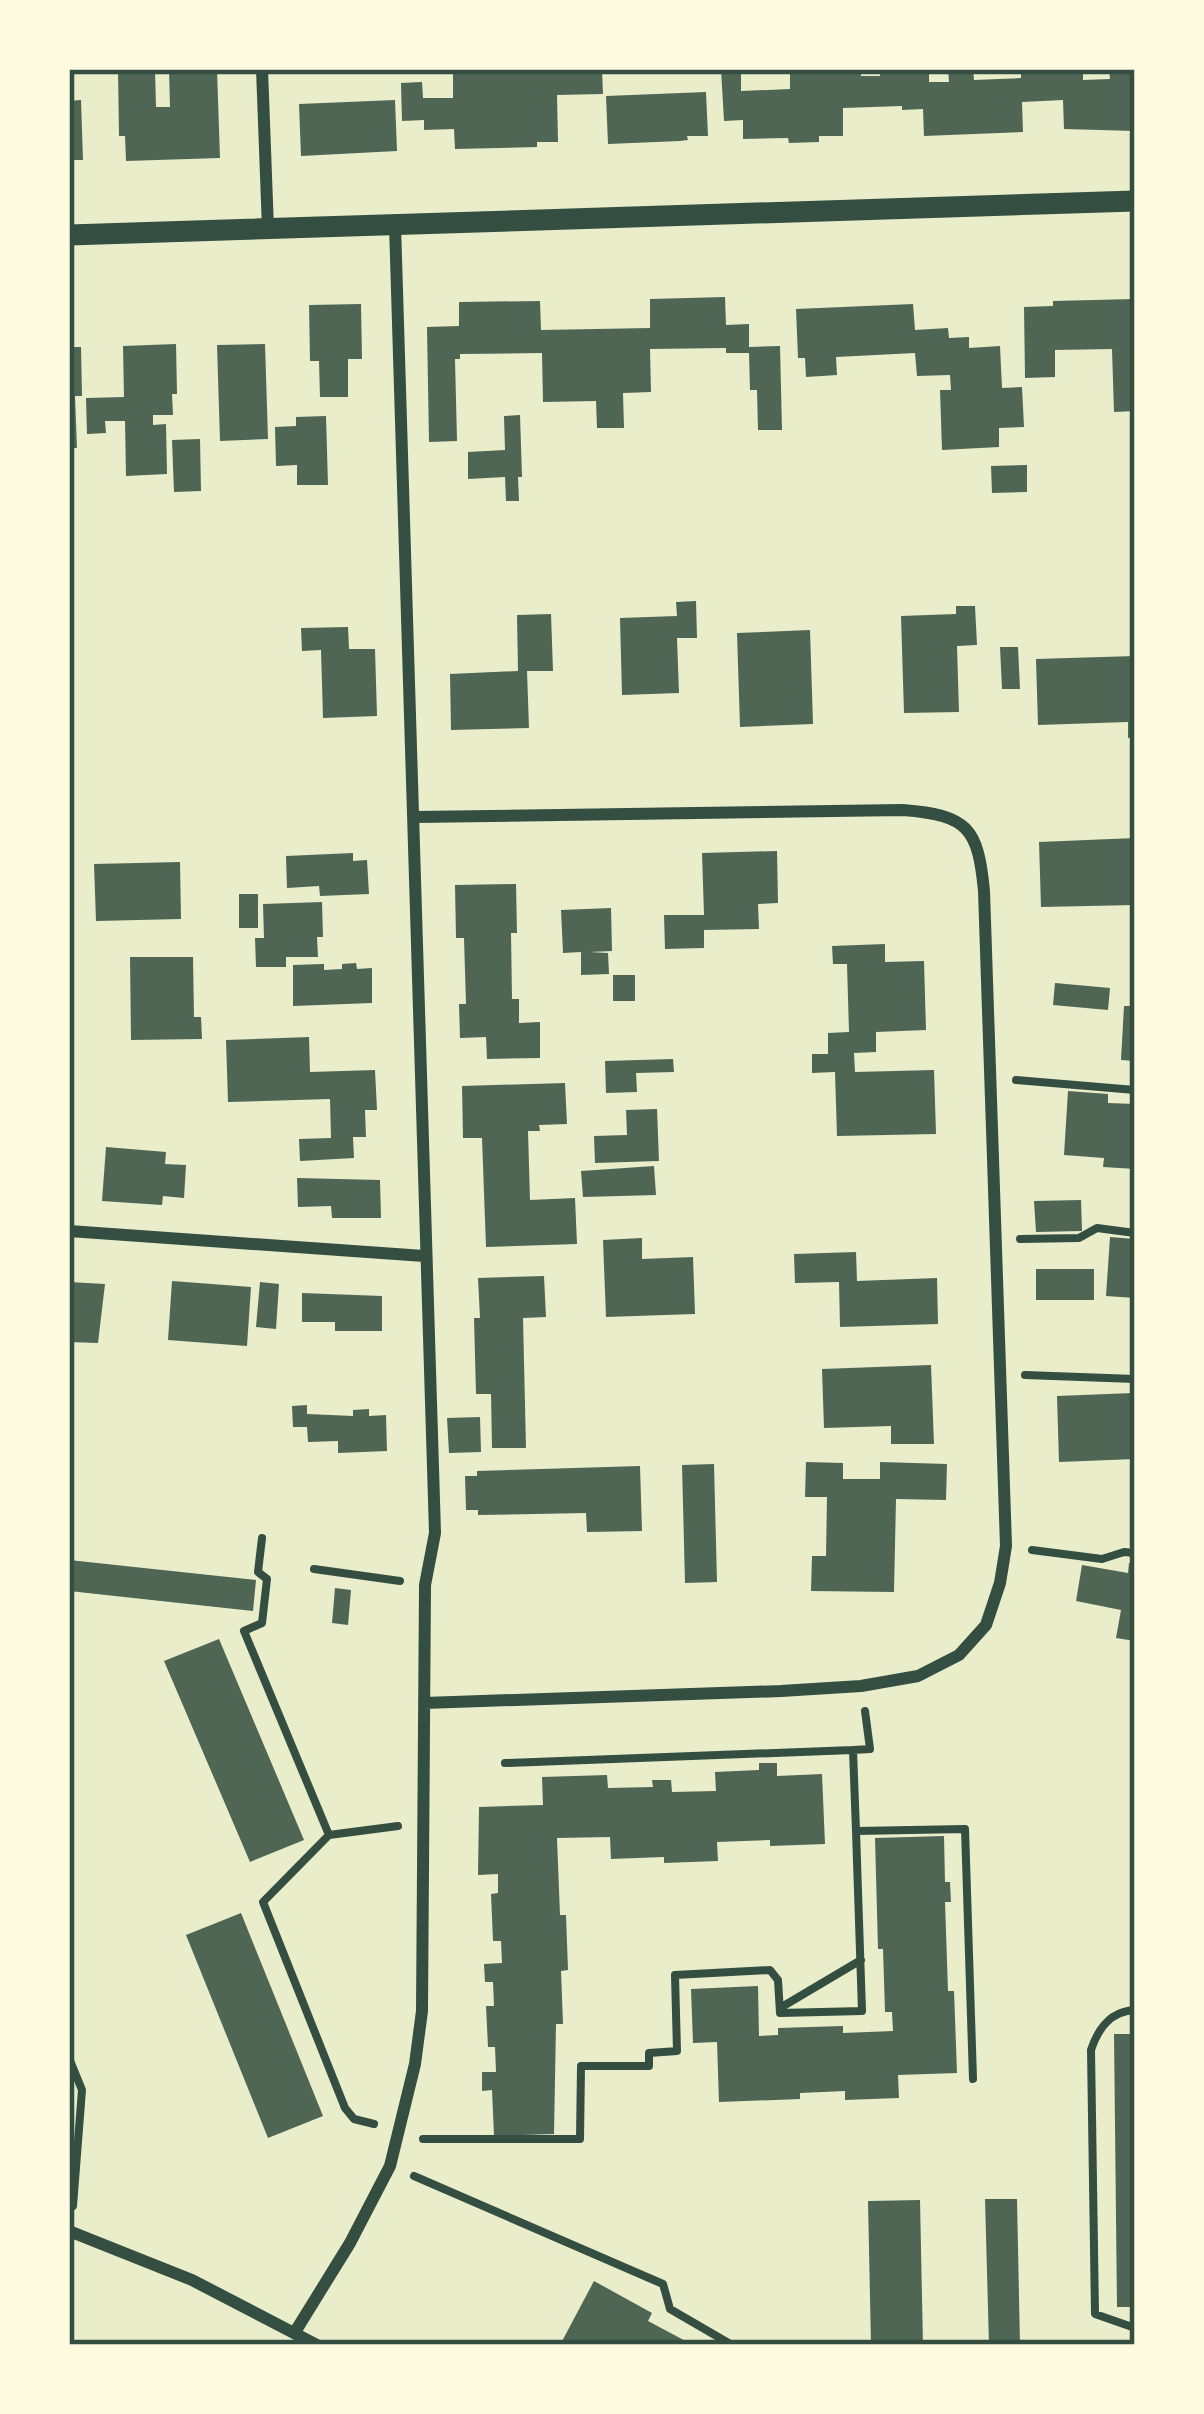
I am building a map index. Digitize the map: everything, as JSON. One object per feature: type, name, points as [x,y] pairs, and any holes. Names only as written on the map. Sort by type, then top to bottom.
[{"type":"street","points":[[262,69],[268,229]]},
{"type":"street","points":[[69,235],[1135,201]]},
{"type":"street","points":[[295,2332],[391,2166],[402,2131],[422,2011],[425,1585],[435,1533],[395,225]]},
{"type":"street","points":[[415,817],[940,813],[964,826],[980,847],[1006,1546],[986,1625],[959,1655],[918,1676],[861,1686],[424,1703]]},
{"type":"street","points":[[69,1231],[424,1256]]},
{"type":"street","points":[[70,2231],[192,2280],[317,2345]]},
{"type":"path","points":[[990,1078],[1135,1090]]},
{"type":"path","points":[[995,1239],[1079,1238],[1097,1228],[1135,1232]]},
{"type":"path","points":[[1024,1375],[1135,1379]]},
{"type":"path","points":[[262,1538],[258,1572],[267,1579],[262,1623],[244,1631],[329,1835]]},
{"type":"path","points":[[1006,1546],[1102,1559],[1135,1553]]},
{"type":"path","points":[[314,1569],[425,1585]]},
{"type":"path","points":[[506,1763],[870,1750],[861,1686]]},
{"type":"path","points":[[423,1823],[329,1835],[263,1902],[345,2108],[354,2119],[424,2139],[580,2139],[581,2066],[649,2066],[649,2053],[677,2051],[675,1976],[770,1970],[778,1979],[780,2013],[862,2011],[853,1750]]},
{"type":"path","points":[[856,1831],[965,1829],[974,2079]]},
{"type":"path","points":[[780,2008],[861,1960]]},
{"type":"path","points":[[1135,2010],[1107,2020],[1091,2050],[1095,2314],[1135,2328]]},
{"type":"path","points":[[69,2059],[82,2090],[70,2231]]},
{"type":"path","points":[[391,2166],[663,2284],[670,2309],[732,2345]]},
{"type":"building","points":[[118,69],[155,69],[156,107],[170,107],[169,69],[217,70],[220,158],[126,161],[125,136],[119,136]]},
{"type":"building","points":[[602,69],[603,94],[557,95],[558,142],[455,149],[454,129],[424,130],[424,120],[402,121],[401,83],[422,82],[423,98],[453,98],[453,74]]},
{"type":"building","points":[[721,69],[741,69],[741,91],[790,89],[790,69],[861,69],[861,76],[880,76],[880,69],[929,69],[929,82],[949,82],[948,69],[973,69],[974,80],[1021,78],[1021,69],[1083,69],[1083,80],[1110,79],[1109,69],[1135,69],[1135,131],[1064,129],[1063,100],[1022,102],[1023,132],[924,136],[923,109],[902,110],[902,106],[843,108],[843,136],[819,136],[819,142],[743,139],[743,120],[724,121]]},
{"type":"building","points":[[706,92],[708,136],[608,144],[606,96]]},
{"type":"building","points":[[81,100],[83,160],[69,160],[69,101]]},
{"type":"building","points":[[395,100],[397,151],[301,156],[299,104]]},
{"type":"building","points":[[725,297],[726,325],[749,324],[749,347],[780,346],[782,430],[758,430],[757,390],[750,390],[749,353],[726,353],[726,348],[650,349],[651,392],[623,393],[624,428],[597,428],[596,401],[543,402],[542,353],[460,354],[455,359],[457,441],[429,442],[427,327],[459,326],[459,302],[540,301],[541,330],[650,328],[650,299]]},
{"type":"building","points":[[1135,299],[1135,411],[1114,412],[1112,349],[1055,350],[1055,377],[1025,378],[1024,307],[1053,306],[1053,301]]},
{"type":"building","points":[[361,304],[362,359],[348,359],[348,397],[320,397],[319,361],[310,361],[309,305]]},
{"type":"building","points":[[913,304],[915,330],[948,328],[949,338],[969,337],[969,348],[1000,346],[1002,388],[1022,387],[1024,427],[999,428],[999,447],[942,450],[940,390],[951,390],[950,375],[917,376],[915,353],[836,357],[837,375],[806,377],[805,358],[798,358],[796,309]]},
{"type":"building","points":[[176,344],[173,415],[153,415],[153,425],[166,424],[167,474],[126,476],[125,421],[105,421],[106,433],[87,434],[86,398],[124,397],[123,346]]},
{"type":"building","points":[[265,344],[268,439],[220,441],[217,345]]},
{"type":"building","points":[[69,347],[81,347],[82,396],[75,396],[77,448],[69,448]]},
{"type":"building","points":[[520,415],[519,501],[506,501],[505,477],[468,479],[468,452],[505,450],[504,416]]},
{"type":"building","points":[[326,416],[328,485],[297,485],[297,465],[276,466],[275,427],[296,426],[296,417]]},
{"type":"building","points":[[200,439],[201,491],[174,492],[172,440]]},
{"type":"building","points":[[1027,465],[1027,492],[992,493],[991,466]]},
{"type":"building","points":[[696,601],[697,638],[677,638],[679,693],[622,695],[620,618],[677,616],[676,602]]},
{"type":"building","points":[[956,606],[975,606],[977,645],[957,646],[959,712],[904,713],[901,616],[956,614]]},
{"type":"building","points":[[551,614],[553,671],[527,671],[529,728],[451,730],[450,674],[518,671],[517,615]]},
{"type":"building","points":[[348,627],[349,649],[375,649],[377,716],[323,718],[321,650],[302,651],[301,628]]},
{"type":"building","points":[[810,630],[813,724],[740,727],[737,633]]},
{"type":"building","points":[[1000,647],[1018,647],[1020,689],[1002,689]]},
{"type":"building","points":[[1135,656],[1135,737],[1128,738],[1128,722],[1038,725],[1036,659]]},
{"type":"building","points":[[1135,838],[1135,905],[1041,907],[1039,842]]},
{"type":"building","points":[[777,851],[778,903],[758,904],[759,929],[704,930],[704,948],[665,949],[664,915],[704,915],[702,853]]},
{"type":"building","points":[[353,853],[353,861],[367,860],[369,894],[320,896],[319,886],[287,888],[286,856]]},
{"type":"building","points":[[180,862],[181,919],[96,921],[94,864]]},
{"type":"building","points":[[516,884],[512,999],[519,999],[519,1023],[540,1022],[540,1058],[487,1059],[486,1037],[460,1038],[459,1004],[466,1004],[464,938],[456,938],[455,885]]},
{"type":"building","points":[[239,894],[258,894],[258,928],[239,928]]},
{"type":"building","points":[[322,902],[318,957],[286,957],[286,967],[256,967],[255,938],[264,938],[263,904]]},
{"type":"building","points":[[611,908],[612,951],[589,952],[608,953],[609,974],[581,975],[581,952],[563,953],[561,910]]},
{"type":"building","points":[[885,944],[885,962],[924,961],[926,1030],[876,1032],[876,1052],[854,1053],[855,1072],[934,1070],[936,1134],[837,1136],[835,1072],[812,1073],[812,1054],[828,1054],[828,1033],[849,1032],[847,964],[833,964],[832,946]]},
{"type":"building","points":[[130,957],[193,957],[194,1017],[201,1017],[202,1039],[131,1040]]},
{"type":"building","points":[[356,963],[357,969],[372,968],[372,1003],[293,1006],[293,965],[324,964],[324,970]]},
{"type":"building","points":[[613,975],[635,975],[635,1001],[613,1001]]},
{"type":"building","points":[[1055,983],[1110,988],[1108,1010],[1053,1005]]},
{"type":"building","points":[[1124,1006],[1135,1006],[1135,1061],[1121,1060]]},
{"type":"building","points":[[309,1037],[310,1072],[375,1070],[377,1110],[365,1110],[366,1137],[353,1137],[354,1158],[300,1161],[299,1139],[331,1138],[330,1099],[228,1102],[226,1040]]},
{"type":"building","points":[[673,1059],[674,1072],[636,1073],[637,1092],[606,1093],[605,1061]]},
{"type":"building","points":[[565,1083],[567,1124],[539,1125],[540,1131],[528,1131],[530,1200],[575,1198],[577,1244],[486,1247],[482,1138],[463,1138],[462,1086]]},
{"type":"building","points":[[1068,1091],[1108,1094],[1108,1103],[1135,1104],[1135,1169],[1103,1167],[1104,1158],[1064,1155]]},
{"type":"building","points":[[657,1109],[659,1161],[595,1163],[594,1136],[627,1135],[626,1110]]},
{"type":"building","points":[[106,1147],[166,1152],[165,1164],[186,1165],[184,1198],[163,1196],[162,1205],[102,1201]]},
{"type":"building","points":[[654,1166],[656,1195],[583,1197],[581,1171]]},
{"type":"building","points":[[297,1178],[380,1180],[381,1218],[332,1218],[331,1206],[298,1207]]},
{"type":"building","points":[[1081,1200],[1082,1231],[1036,1232],[1034,1201]]},
{"type":"building","points":[[1110,1237],[1135,1239],[1135,1298],[1106,1296]]},
{"type":"building","points":[[642,1238],[642,1259],[693,1257],[695,1314],[606,1317],[603,1240]]},
{"type":"building","points":[[856,1252],[857,1281],[937,1278],[938,1324],[840,1327],[839,1282],[795,1283],[794,1254]]},
{"type":"building","points":[[1036,1269],[1094,1269],[1094,1300],[1036,1300]]},
{"type":"building","points":[[544,1276],[546,1317],[523,1318],[526,1448],[492,1448],[491,1394],[476,1394],[478,1278]]},
{"type":"building","points":[[172,1281],[251,1287],[247,1346],[168,1340]]},
{"type":"building","points":[[69,1282],[105,1284],[98,1343],[69,1342]]},
{"type":"building","points":[[260,1282],[279,1284],[276,1329],[256,1327]]},
{"type":"building","points":[[302,1293],[382,1296],[382,1331],[335,1331],[335,1322],[302,1322]]},
{"type":"building","points":[[931,1365],[934,1444],[891,1444],[891,1426],[824,1428],[822,1369]]},
{"type":"building","points":[[1133,1393],[1135,1459],[1059,1462],[1057,1396]]},
{"type":"building","points":[[307,1405],[307,1414],[353,1416],[353,1410],[369,1409],[369,1416],[386,1415],[387,1451],[338,1453],[338,1441],[308,1442],[307,1427],[293,1427],[292,1406]]},
{"type":"building","points":[[480,1417],[481,1452],[449,1453],[447,1418]]},
{"type":"building","points":[[806,1462],[843,1463],[843,1479],[880,1479],[880,1462],[947,1464],[946,1500],[896,1499],[894,1592],[811,1591],[812,1556],[826,1556],[827,1497],[805,1497]]},
{"type":"building","points":[[714,1464],[717,1582],[685,1583],[682,1465]]},
{"type":"building","points":[[640,1466],[642,1531],[587,1532],[586,1513],[478,1515],[478,1510],[466,1510],[465,1476],[477,1476],[477,1471]]},
{"type":"building","points":[[69,1560],[256,1580],[253,1611],[69,1591]]},
{"type":"building","points":[[1129,1563],[1135,1564],[1135,1641],[1116,1638],[1121,1610],[1076,1601],[1082,1565],[1128,1573]]},
{"type":"building","points":[[335,1588],[351,1590],[348,1625],[332,1623]]},
{"type":"building","points":[[219,1639],[304,1840],[250,1862],[164,1661]]},
{"type":"building","points":[[759,1763],[777,1763],[777,1776],[822,1774],[825,1844],[717,1842],[718,1861],[664,1863],[664,1857],[611,1859],[610,1837],[557,1838],[568,1970],[561,1971],[563,2024],[556,2024],[554,2134],[494,2136],[492,2090],[482,2091],[482,2072],[496,2072],[495,2047],[488,2047],[486,2006],[494,2006],[493,1982],[485,1982],[484,1964],[502,1963],[501,1941],[493,1941],[491,1894],[498,1893],[498,1874],[478,1875],[479,1807],[543,1805],[542,1777],[607,1775],[608,1788],[653,1787],[652,1780],[671,1780],[672,1792],[716,1791],[715,1772],[759,1770]]},
{"type":"building","points":[[944,1836],[945,1882],[950,1882],[951,1902],[945,1902],[948,1991],[954,1991],[957,2073],[898,2075],[899,2098],[845,2100],[845,2091],[800,2093],[800,2099],[719,2102],[717,2042],[693,2043],[691,1989],[758,1986],[759,2036],[778,2035],[778,2028],[843,2026],[843,2033],[893,2031],[892,2012],[885,2012],[883,1949],[878,1949],[875,1838]]},
{"type":"building","points":[[241,1913],[323,2116],[268,2138],[186,1935]]},
{"type":"building","points":[[1114,2034],[1135,2034],[1135,2307],[1117,2307]]},
{"type":"building","points":[[985,2199],[1017,2199],[1020,2345],[989,2345]]},
{"type":"building","points":[[920,2200],[923,2345],[871,2345],[868,2201]]},
{"type":"building","points":[[594,2281],[652,2313],[648,2321],[693,2345],[560,2345]]}]
